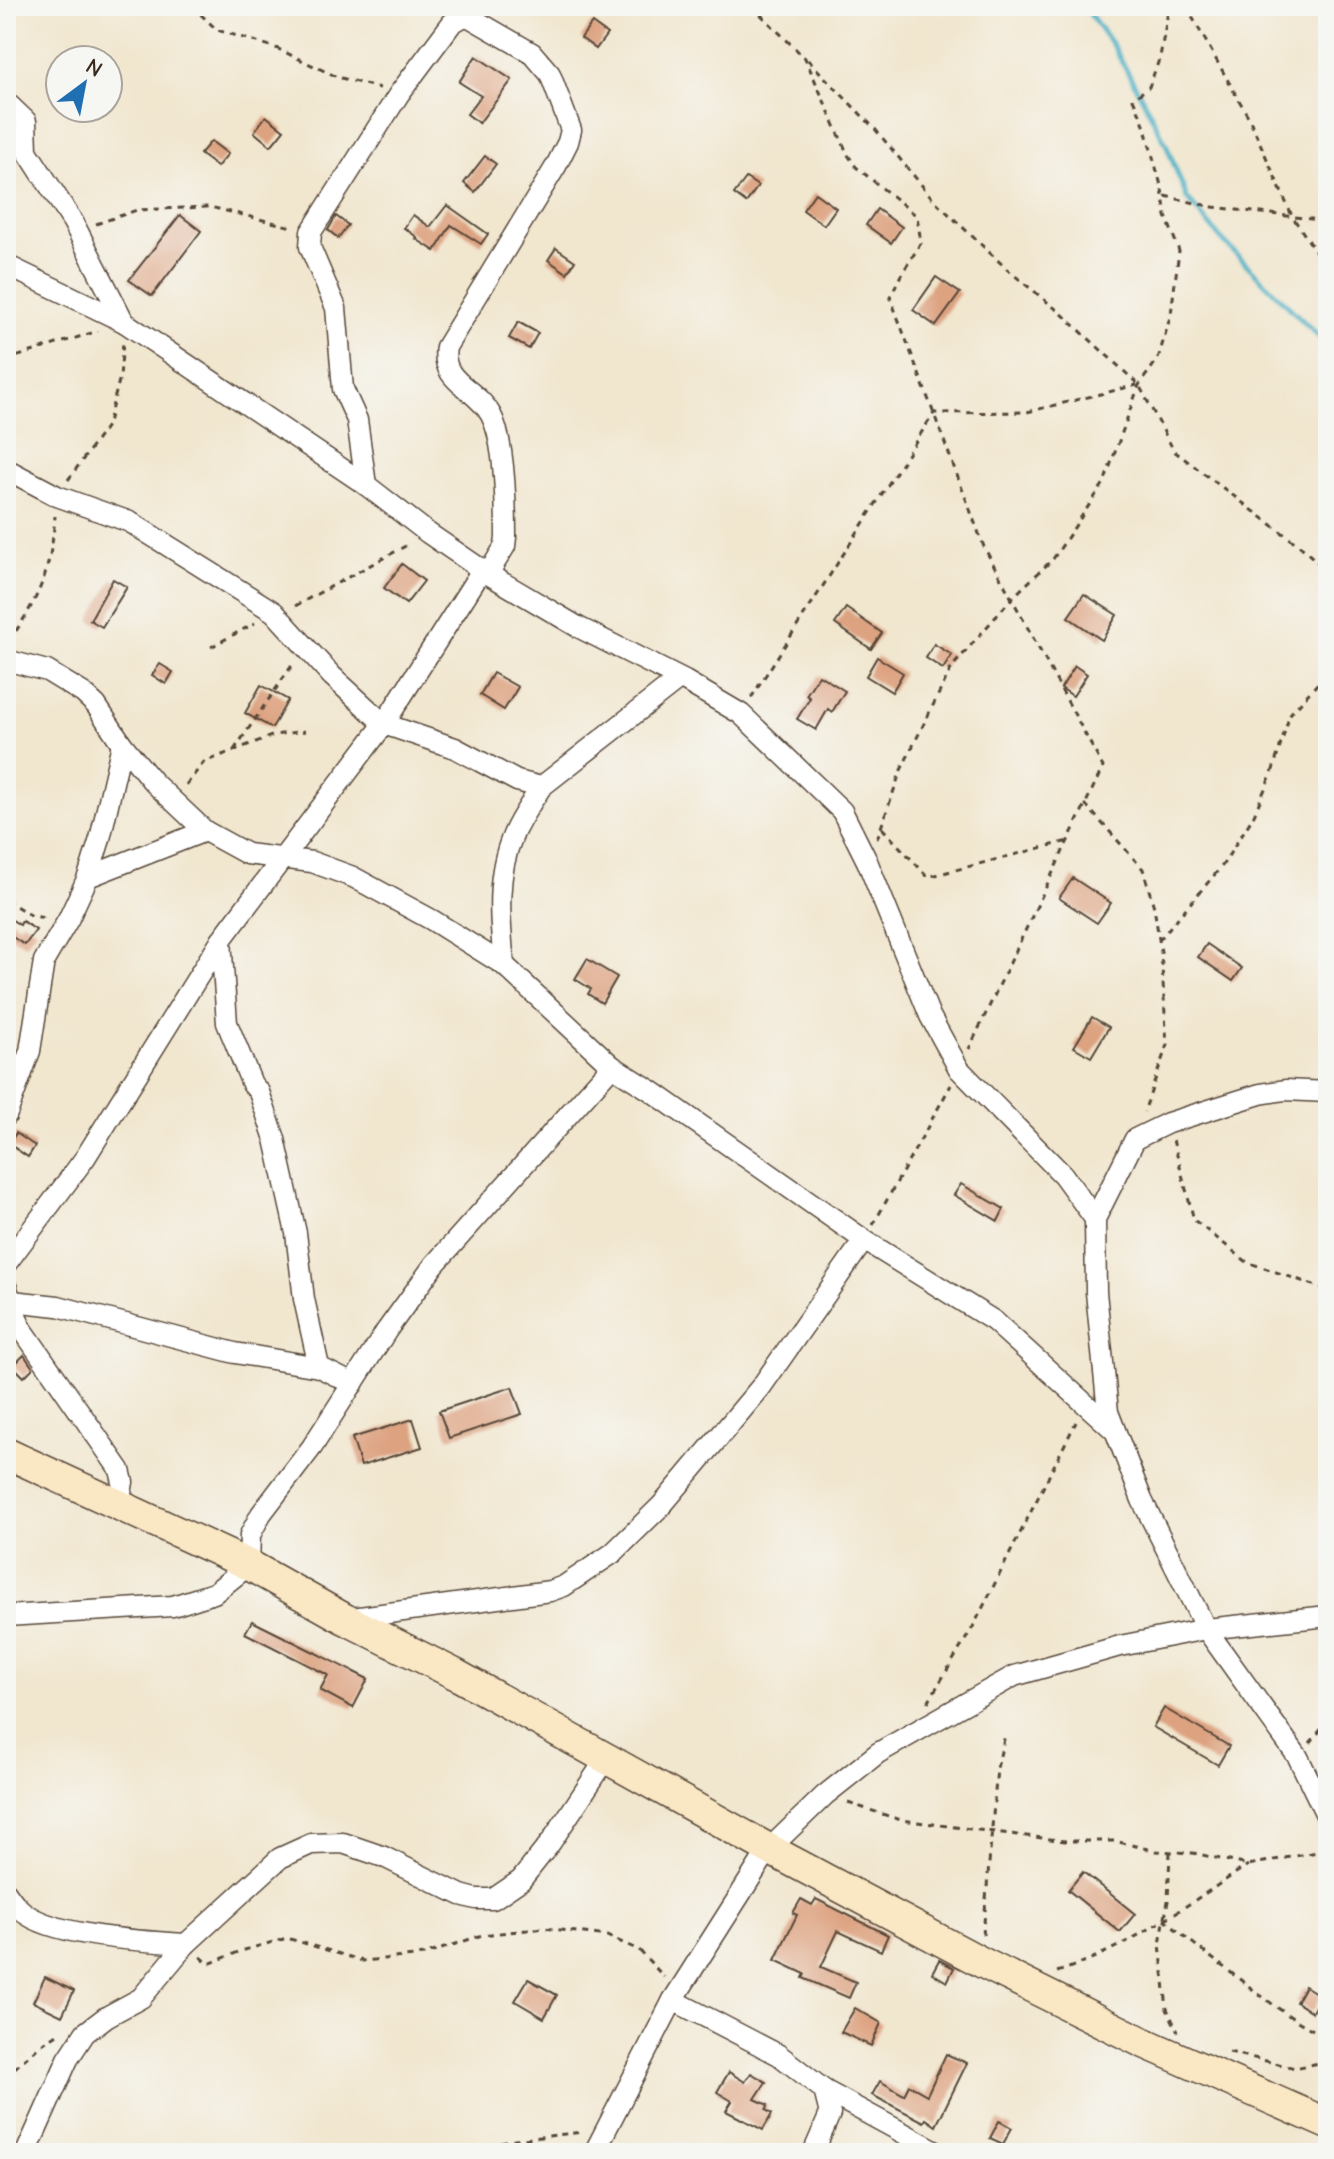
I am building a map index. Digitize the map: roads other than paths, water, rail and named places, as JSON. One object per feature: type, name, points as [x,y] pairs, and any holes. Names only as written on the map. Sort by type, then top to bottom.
[{"type":"street","points":[[6,1264],[85,1158],[221,940],[384,724],[505,546],[505,485],[490,412],[483,402],[450,374],[443,362],[446,347],[556,166],[571,130],[550,74],[539,59],[466,15],[452,23],[399,94],[311,232],[310,247],[336,308],[343,389],[357,420],[366,485]]},
{"type":"street","points":[[6,102],[26,121],[27,151],[73,222],[124,322]]},
{"type":"street","points":[[6,265],[124,322],[366,485],[485,572],[578,627],[741,714],[842,811],[867,861],[930,1016],[959,1069],[1063,1175],[1095,1219]]},
{"type":"street","points":[[6,469],[57,496],[130,522],[274,612],[332,676],[384,724],[455,748],[517,781],[541,787]]},
{"type":"street","points":[[6,660],[47,671],[83,693],[96,705],[153,782],[205,831],[247,854],[330,867],[353,877],[432,920],[504,965],[612,1066],[864,1240],[994,1321],[1116,1432]]},
{"type":"street","points":[[504,965],[499,909],[503,873],[512,836],[541,787],[679,679]]},
{"type":"street","points":[[6,1116],[30,1051],[44,961],[88,877],[122,744]]},
{"type":"street","points":[[88,877],[205,831]]},
{"type":"street","points":[[221,940],[227,1023],[252,1084],[259,1092],[275,1139],[296,1233],[304,1299],[319,1367]]},
{"type":"street","points":[[6,1616],[173,1606],[214,1593],[249,1565],[250,1535],[261,1514],[312,1447],[387,1330],[434,1265],[612,1066]]},
{"type":"street","points":[[1328,1092],[1285,1090],[1260,1094],[1168,1123],[1135,1139],[1095,1219],[1096,1292],[1108,1412],[1142,1500],[1206,1629],[1298,1757],[1328,1819]]},
{"type":"street","points":[[345,1619],[550,1591],[564,1586],[613,1553],[662,1505],[761,1387],[864,1240]]},
{"type":"street","points":[[9,1293],[235,1353],[319,1367],[353,1384]]},
{"type":"street","points":[[9,1293],[20,1326],[120,1470],[123,1482],[119,1505]]},
{"type":"street","points":[[6,1453],[249,1565],[983,1963],[1142,2042],[1328,2124]]},
{"type":"street","points":[[594,2153],[673,2000],[769,1849],[825,1795],[878,1753],[1014,1676],[1120,1646],[1206,1629],[1328,1616]]},
{"type":"street","points":[[26,2153],[68,2059],[85,2033],[106,2017],[141,1998],[186,1944],[280,1858],[311,1844],[343,1843],[384,1857],[461,1895],[493,1899],[521,1880],[551,1842],[606,1759]]},
{"type":"street","points":[[6,1892],[23,1912],[64,1928],[114,1937],[186,1944]]},
{"type":"street","points":[[673,2000],[779,2055],[824,2090],[940,2153]]},
{"type":"street","points":[[813,2153],[830,2114],[824,2090]]},
{"type":"waterway","points":[[1084,6],[1113,46],[1146,105],[1166,144],[1187,198],[1221,239],[1328,346]]}]
